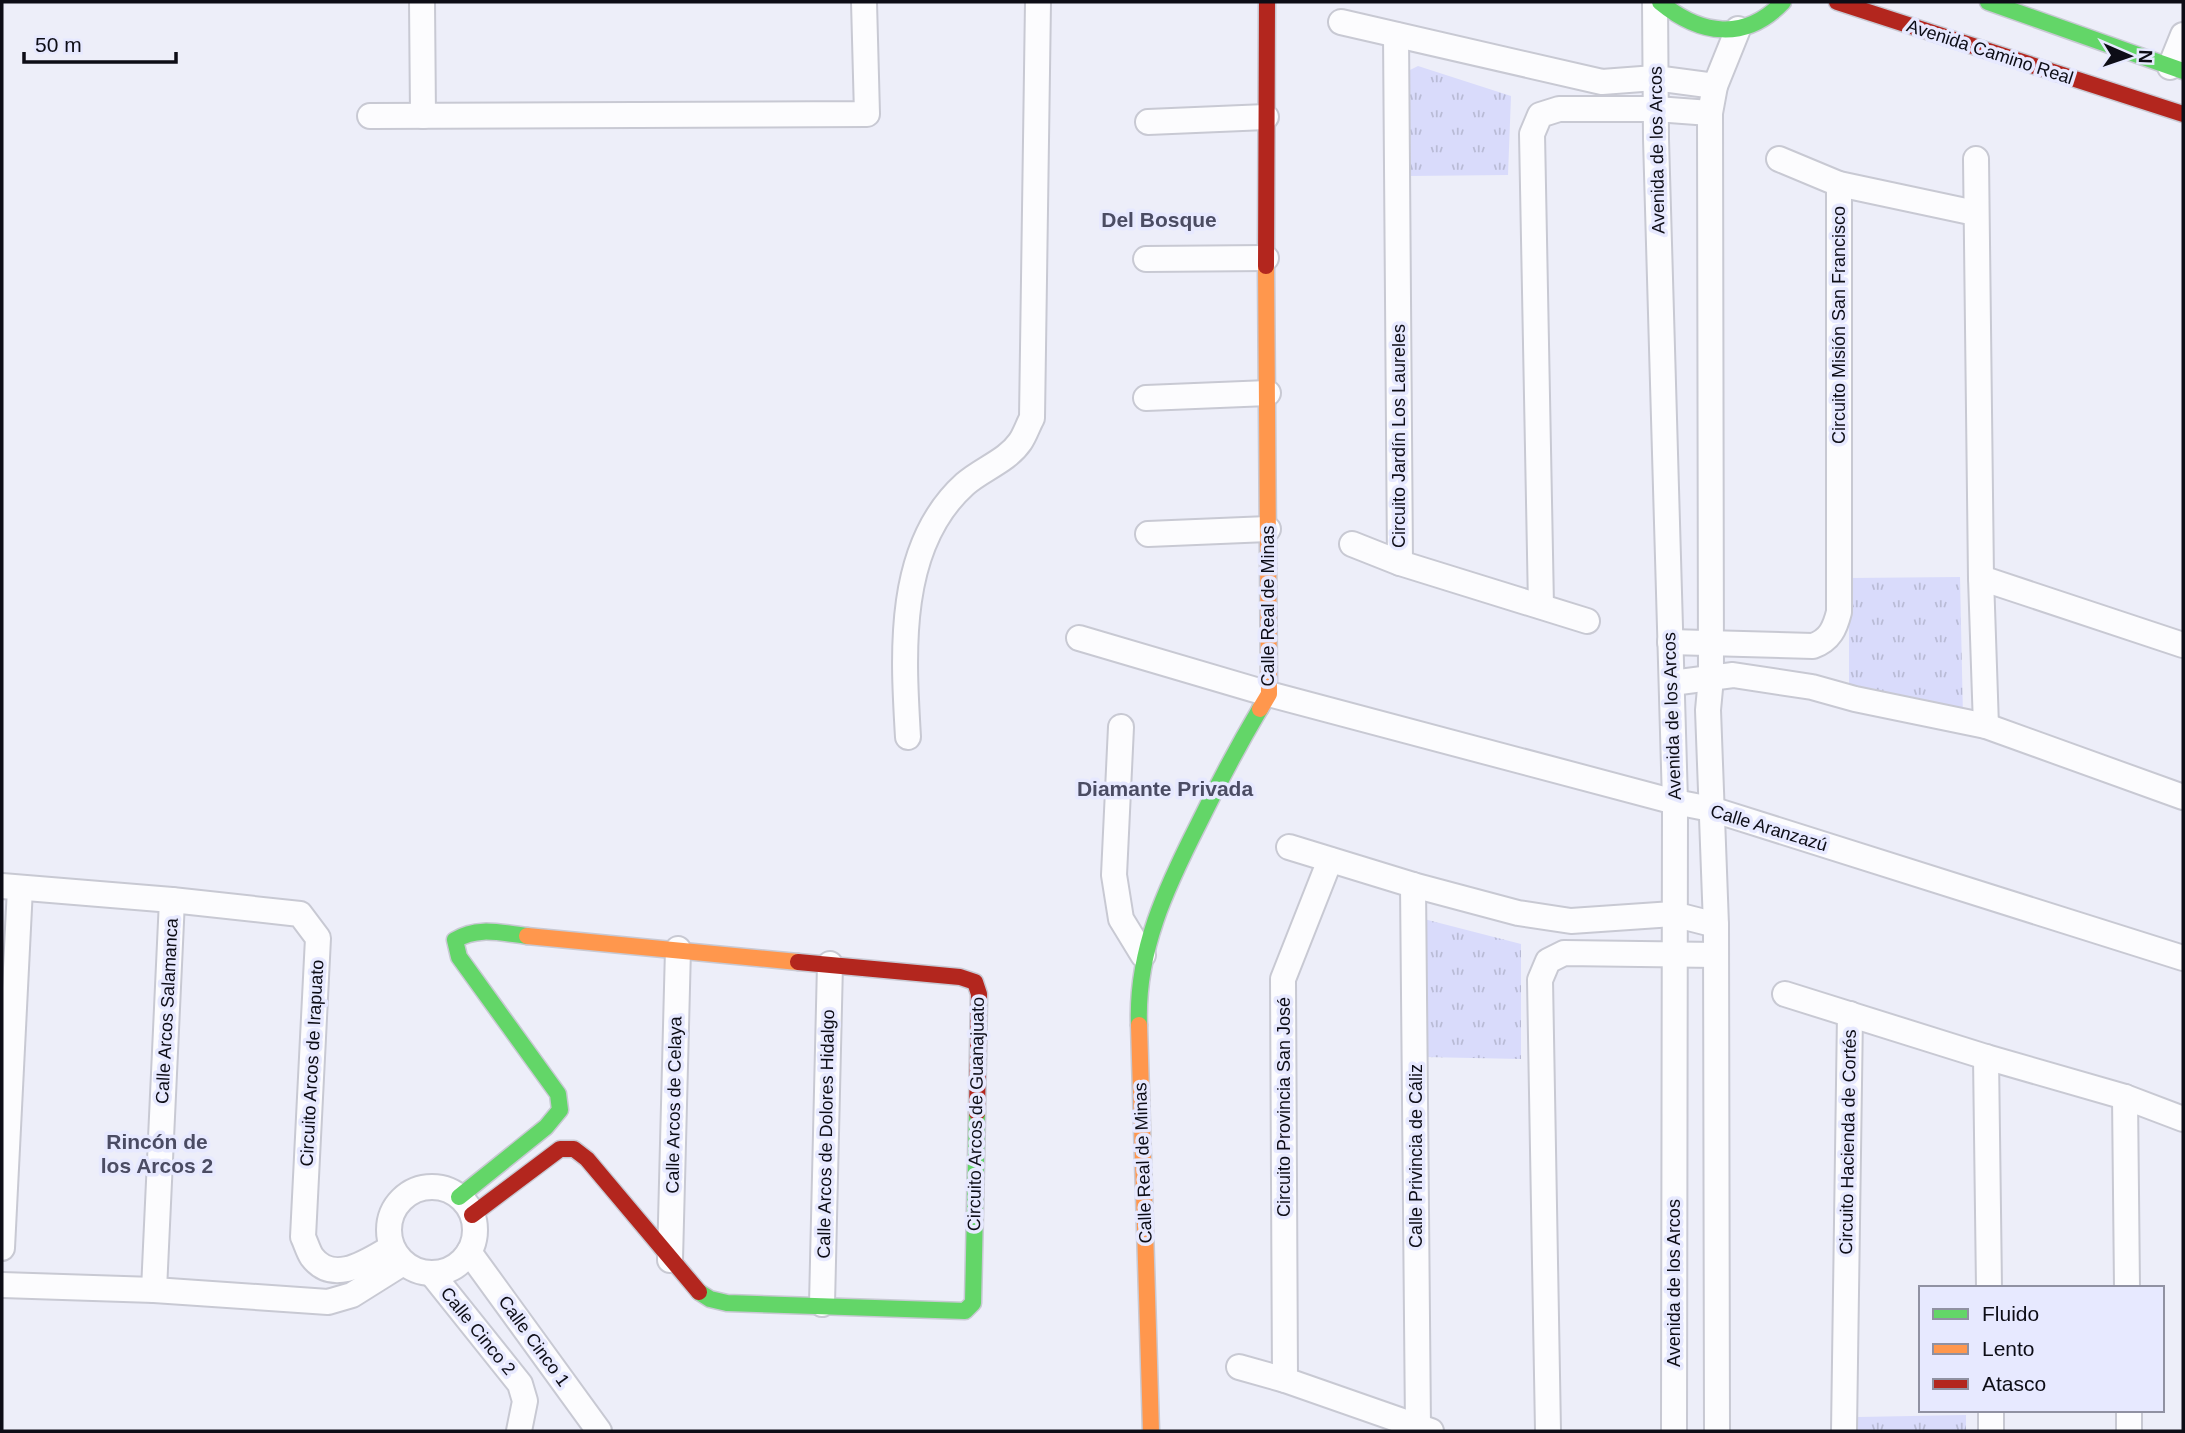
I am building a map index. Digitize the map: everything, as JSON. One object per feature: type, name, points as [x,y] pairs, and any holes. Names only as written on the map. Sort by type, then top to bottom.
[{"type":"street","points":[[422,2],[423,116]]},
{"type":"street","points":[[370,116],[867,114],[864,2]]},
{"type":"street","points":[[908,737],[904,670],[906,624],[918,560],[940,514],[965,484],[1020,443],[1032,418],[1038,2]]},
{"type":"street","name":"Calle Real de Minas","points":[[1151,1431],[1139,975],[1146,940],[1177,866],[1240,741],[1269,694],[1267,2]]},
{"type":"street","points":[[1657,2],[1689,24],[1713,30],[1738,29],[1762,20],[1786,4]]},
{"type":"street","name":"Avenida de los Arcos","points":[[1657,2],[1655,78],[1675,803],[1674,1431]]},
{"type":"street","name":"Avenida Camino Real","points":[[1837,2],[2183,114]]},
{"type":"street","points":[[1988,2],[2177,69],[2183,35]]},
{"type":"street","points":[[2047,2],[2057,26]]},
{"type":"street","points":[[1341,22],[1602,82],[1655,78],[1715,86]]},
{"type":"street","name":"Avenida de los Arcos","points":[[1717,1431],[1716,925],[1708,710],[1711,678],[1710,113],[1715,86],[1738,29]]},
{"type":"street","name":"Circuito Jardín Los Laureles","points":[[1396,35],[1400,563],[1587,621]]},
{"type":"street","points":[[1541,606],[1532,134],[1540,115],[1559,109],[1656,109],[1710,113]]},
{"type":"street","points":[[1148,122],[1266,117]]},
{"type":"street","points":[[1779,159],[1839,184]]},
{"type":"street","points":[[1976,159],[1981,578],[1986,726]]},
{"type":"street","name":"Circuito Misión San Francisco","points":[[1670,642],[1814,646],[1822,643],[1836,624],[1839,612],[1839,184],[1975,214]]},
{"type":"street","points":[[1146,259],[1266,258]]},
{"type":"street","points":[[1146,398],[1268,393]]},
{"type":"street","points":[[1148,534],[1268,529]]},
{"type":"street","points":[[1352,544],[1400,563]]},
{"type":"street","points":[[1981,578],[2183,645]]},
{"type":"street","name":"Calle Aranzazú","points":[[1079,638],[1269,694],[1675,803],[1711,809],[2183,958]]},
{"type":"street","points":[[1672,683],[1733,675],[1812,687],[1855,699],[1986,726],[2183,797]]},
{"type":"street","points":[[1121,727],[1114,875],[1121,919],[1143,955]]},
{"type":"street","points":[[1289,847],[1413,885],[1518,913],[1572,921],[1673,914],[1716,925]]},
{"type":"street","name":"Circuito Provincia San José","points":[[1285,1380],[1283,979],[1330,860]]},
{"type":"street","name":"Calle Privincia de Cáliz","points":[[1413,885],[1424,1429]]},
{"type":"street","points":[[2,1248],[11,887]]},
{"type":"street","name":"Circuito Arcos de Irapuato","points":[[11,887],[300,914],[318,938],[303,1237],[313,1258],[331,1271],[354,1269],[398,1255]]},
{"type":"street","name":"Calle Arcos Salamanca","points":[[154,1290],[172,900]]},
{"type":"street","name":"Circuito Arcos de Guanajuato","points":[[468,932],[678,949],[960,977],[975,982],[979,994],[974,1290],[973,1303],[965,1311],[822,1304],[727,1303],[710,1299],[697,1292],[587,1159],[574,1149],[560,1149],[466,1206],[547,1127],[560,1110],[558,1094],[459,957],[455,940],[468,932]]},
{"type":"street","name":"Calle Arcos de Celaya","points":[[670,1260],[678,949]]},
{"type":"street","points":[[1548,1431],[1540,980],[1548,961],[1564,953],[1716,955]]},
{"type":"street","name":"Calle Arcos de Dolores Hidalgo","points":[[822,1304],[830,964]]},
{"type":"street","points":[[1785,994],[1850,1014]]},
{"type":"street","name":"Circuito Hacienda de Cortés","points":[[1844,1431],[1850,1014],[2125,1097],[2183,1119]]},
{"type":"street","points":[[1986,1057],[1989,1286]]},
{"type":"street","points":[[2125,1097],[2127,1286]]},
{"type":"street","points":[[429,1187],[445,1189],[466,1206],[475,1227],[474,1240],[460,1263],[447,1271],[432,1274],[417,1271],[398,1255],[388,1231],[391,1215],[400,1201],[413,1191],[429,1187]]},
{"type":"street","name":"Calle Cinco 1","points":[[469,1252],[599,1431]]},
{"type":"street","points":[[2,1285],[154,1290],[328,1302],[352,1295],[398,1255]]},
{"type":"street","name":"Calle Cinco 2","points":[[432,1274],[520,1384],[525,1401],[519,1431]]},
{"type":"street","points":[[1240,1367],[1424,1429]]},
{"type":"street","points":[[1991,1412],[1991,1431]]},
{"type":"street","points":[[2129,1412],[2129,1431]]},
{"type":"green space","points":[[1418,66],[1511,96],[1508,175],[1409,176],[1410,70]]},
{"type":"green space","points":[[1960,577],[1963,718],[1849,686],[1849,578]]},
{"type":"green space","points":[[1424,919],[1521,944],[1521,1059],[1424,1057]]},
{"type":"green space","points":[[1966,1415],[1966,1431],[1858,1431],[1858,1417]]},
{"type":"traffic: fast","points":[[1660,2],[1691,22],[1722,29],[1753,24],[1783,2]]},
{"type":"traffic: fast","points":[[1988,2],[2183,71]]},
{"type":"traffic: fast","points":[[1139,1025],[1142,971],[1165,896],[1213,794],[1260,709]]},
{"type":"traffic: fast","points":[[459,1197],[546,1127],[560,1110],[558,1094],[459,957],[455,940],[481,932],[527,936]]},
{"type":"traffic: fast","points":[[699,1292],[710,1299],[727,1303],[965,1311],[973,1303],[977,1113]]},
{"type":"traffic: slow","points":[[1260,709],[1269,694],[1266,266]]},
{"type":"traffic: slow","points":[[527,936],[798,962]]},
{"type":"traffic: slow","points":[[1139,1025],[1151,1431]]},
{"type":"traffic: jam","points":[[1266,266],[1267,2]]},
{"type":"traffic: jam","points":[[1837,2],[2183,114]]},
{"type":"traffic: jam","points":[[798,962],[960,977],[975,982],[979,994],[977,1113]]},
{"type":"traffic: jam","points":[[472,1215],[560,1149],[574,1149],[587,1159],[699,1292]]},
{"type":"district","name":"Del Bosque","points":[[1159,219]]},
{"type":"district","name":"Diamante Privada","points":[[1165,788]]},
{"type":"district","name":"Rincón de los Arcos 2","points":[[157,1153]]}]
